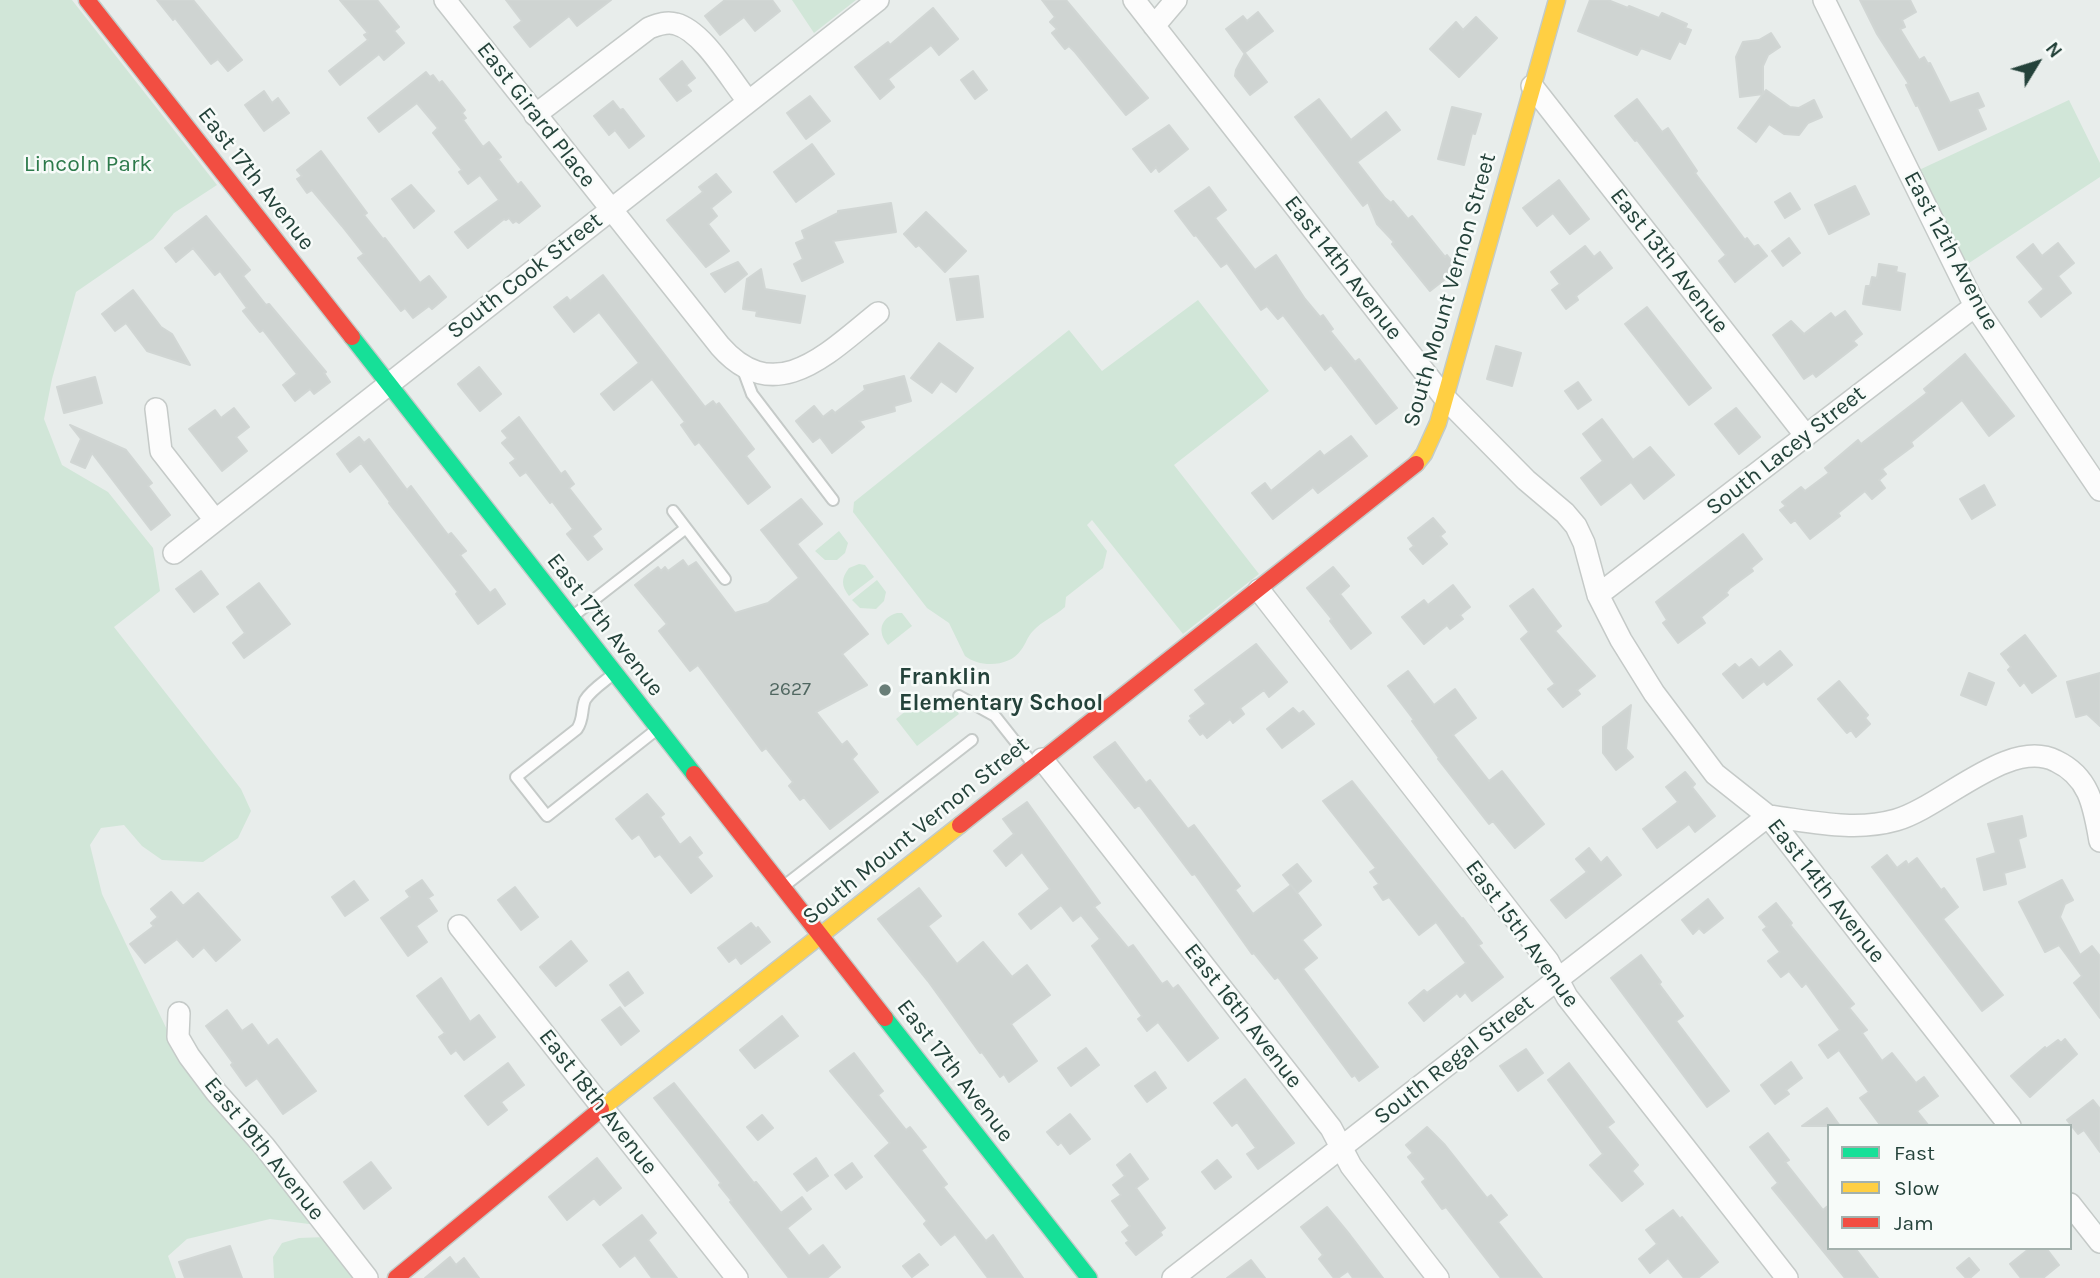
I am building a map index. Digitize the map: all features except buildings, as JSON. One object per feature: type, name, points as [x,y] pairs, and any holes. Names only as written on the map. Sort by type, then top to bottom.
[{"type":"street","name":"East 17th Avenue","points":[[87,0],[1089,1278]]},
{"type":"street","name":"East Girard Place","points":[[445,0],[720,346],[743,367]]},
{"type":"street","name":"South Cook Street","points":[[174,552],[878,0]]},
{"type":"street","name":"East 14th Avenue","points":[[1134,0],[1444,397],[1576,526],[1584,543],[1598,595],[1621,640],[1654,693],[1715,774],[1768,816],[2008,1124]]},
{"type":"street","points":[[1154,26],[1177,0]]},
{"type":"street","name":"South Mount Vernon Street","points":[[396,1278],[603,1107],[1414,467],[1433,439],[1557,0]]},
{"type":"street","name":"East 12th Avenue","points":[[1824,0],[1975,306],[2100,490]]},
{"type":"street","points":[[535,115],[649,28],[661,23],[674,23],[687,28],[699,38],[748,101]]},
{"type":"street","name":"East 13th Avenue","points":[[1532,86],[1806,436]]},
{"type":"street","name":"South Lacey Street","points":[[1598,595],[1975,306]]},
{"type":"street","points":[[743,367],[775,375],[795,372],[815,362],[878,313]]},
{"type":"street","points":[[156,409],[161,451],[215,520]]},
{"type":"street","name":"East 15th Avenue","points":[[1259,590],[1548,961],[1567,997],[1787,1278]]},
{"type":"street","points":[[1768,816],[1857,826],[1879,824],[1900,819],[2003,763],[2026,755],[2048,757],[2068,766],[2083,781],[2093,802],[2100,841]]},
{"type":"street","name":"East 16th Avenue","points":[[1038,762],[1331,1128],[1351,1166],[1438,1278]]},
{"type":"street","name":"South Regal Street","points":[[1173,1278],[1768,816]]},
{"type":"street","name":"East 18th Avenue","points":[[459,926],[737,1278]]},
{"type":"street","name":"East 19th Avenue","points":[[179,1013],[178,1037],[189,1056],[216,1092],[264,1146],[367,1278]]},
{"type":"street","points":[[2072,1207],[2100,1242]]},
{"type":"lane","points":[[743,367],[752,394],[832,500]]},
{"type":"lane","points":[[673,510],[725,579]]},
{"type":"lane","points":[[570,617],[686,528]]},
{"type":"lane","points":[[615,674],[584,702],[583,721],[577,729],[516,777],[547,816],[658,729]]},
{"type":"lane","points":[[959,696],[995,716],[1038,762]]},
{"type":"lane","points":[[782,887],[972,740]]},
{"type":"green space","name":"Lincoln Park","points":[[0,0],[72,0],[217,185],[174,213],[153,239],[76,292],[44,419],[62,465],[108,492],[153,548],[160,591],[114,627],[241,789],[251,811],[238,838],[203,862],[162,860],[142,846],[124,825],[101,828],[90,845],[102,894],[171,1038],[317,1225],[270,1219],[187,1239],[168,1256],[176,1278],[0,1278]]},
{"type":"green space","points":[[792,0],[856,0],[814,33]]},
{"type":"green space","points":[[2069,100],[2100,163],[2100,177],[1966,265],[1919,170]]},
{"type":"green space","points":[[1198,300],[1269,391],[1174,465],[1259,574],[1183,634],[1092,520],[1087,525],[1107,551],[1103,568],[1066,597],[1065,607],[1037,627],[1016,656],[994,664],[971,660],[965,656],[949,623],[927,608],[853,512],[854,502],[1069,330],[1102,371]]},
{"type":"green space","points":[[839,531],[848,543],[845,553],[837,560],[825,560],[815,551]]},
{"type":"green space","points":[[865,565],[874,577],[849,596],[843,585],[844,575],[849,568]]},
{"type":"green space","points":[[877,580],[886,592],[884,601],[876,609],[860,608],[852,600]]},
{"type":"green space","points":[[902,613],[912,626],[888,645],[882,635],[882,626],[887,618]]},
{"type":"green space","points":[[924,696],[954,707],[959,714],[917,746],[896,719]]},
{"type":"green space","points":[[326,1237],[358,1278],[274,1278],[273,1257],[282,1243],[299,1238]]},
{"type":"traffic: fast","points":[[352,337],[694,774]]},
{"type":"traffic: fast","points":[[885,1018],[1089,1278]]},
{"type":"traffic: slow","points":[[1416,464],[1424,454],[1438,423],[1557,0]]},
{"type":"traffic: slow","points":[[601,1109],[960,825]]},
{"type":"traffic: jam","points":[[87,0],[352,337]]},
{"type":"traffic: jam","points":[[960,825],[1416,464]]},
{"type":"traffic: jam","points":[[694,774],[885,1018]]},
{"type":"traffic: jam","points":[[396,1278],[601,1109]]},
{"type":"place","name":"Franklin Elementary School","points":[[885,690]]}]
